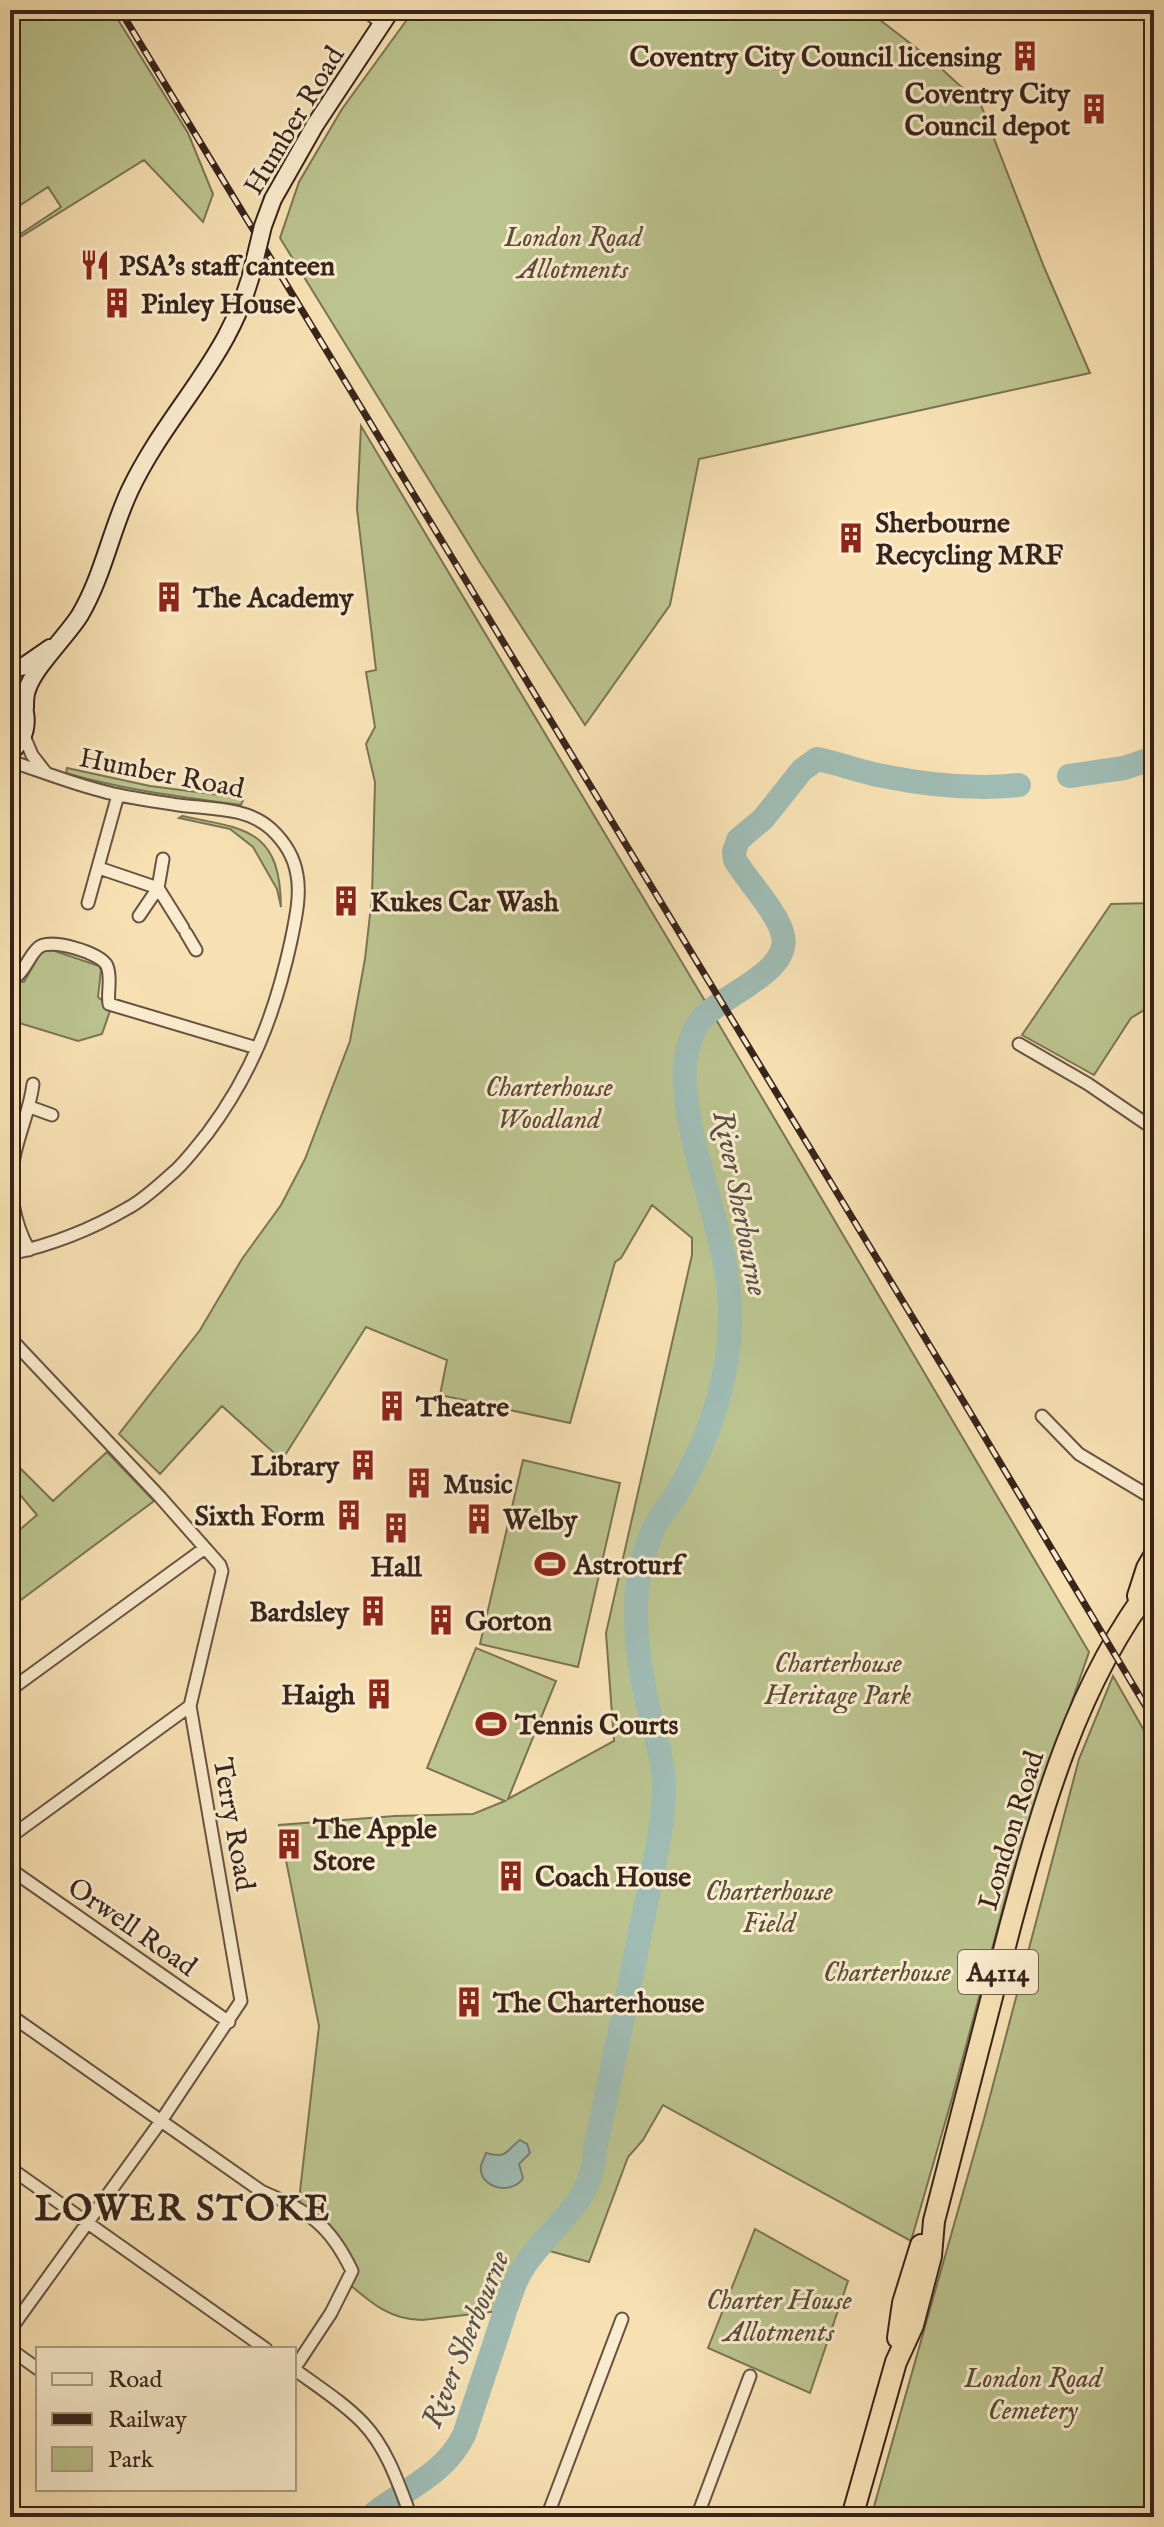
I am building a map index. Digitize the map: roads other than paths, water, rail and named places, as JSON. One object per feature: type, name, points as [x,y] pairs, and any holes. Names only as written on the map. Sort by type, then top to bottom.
[{"type":"highway","name":"London Road","points":[[1135,1608],[1147,1568],[1154,1556]]},
{"type":"highway","name":"London Road","points":[[852,2517],[896,2362],[903,2303],[918,2251],[934,2221],[1026,1867],[1062,1754],[1103,1665],[1135,1608],[1154,1583]]},
{"type":"main road","name":"Humber Road","points":[[24,736],[27,688],[79,616],[96,582],[129,491],[147,458],[221,350],[250,283],[263,226],[273,199],[315,125],[387,17]]},
{"type":"main road","name":"Humber Road","points":[[10,670],[24,666],[58,643]]},
{"type":"main road","points":[[10,688],[25,708]]},
{"type":"main road","points":[[10,753],[24,736]]},
{"type":"street","points":[[365,10],[387,17]]},
{"type":"street","name":"Humber Road","points":[[24,736],[32,755],[46,773]]},
{"type":"street","name":"Humber Road","points":[[10,761],[118,795],[238,812],[253,817],[269,827],[290,852],[298,880],[293,934],[269,1025],[234,1095],[179,1168],[131,1207],[91,1227],[10,1254]]},
{"type":"street","points":[[88,903],[118,795]]},
{"type":"street","points":[[139,916],[158,888],[163,859]]},
{"type":"street","points":[[99,868],[158,888],[196,950]]},
{"type":"street","points":[[10,976],[15,978],[23,971],[38,947],[47,944],[75,948],[101,958],[107,966],[109,1004],[257,1048]]},
{"type":"street","points":[[1019,1044],[1088,1084],[1154,1129]]},
{"type":"street","points":[[29,1250],[21,1235],[10,1187],[12,1158],[30,1107],[33,1084]]},
{"type":"street","points":[[30,1107],[52,1115]]},
{"type":"street","name":"Terry Road","points":[[10,1338],[220,1565],[222,1571],[190,1706],[241,2001],[161,2121],[10,2330]]},
{"type":"street","points":[[1042,1416],[1079,1454],[1154,1499]]},
{"type":"street","points":[[10,1690],[205,1548]]},
{"type":"street","points":[[10,1837],[190,1706]]},
{"type":"street","name":"Orwell Road","points":[[10,1869],[229,2022]]},
{"type":"street","points":[[10,2015],[261,2191],[298,2207],[333,2237],[352,2271],[331,2313],[296,2366]]},
{"type":"street","points":[[10,2168],[263,2347]]},
{"type":"street","points":[[547,2517],[622,2319]]},
{"type":"street","points":[[10,2349],[36,2368]]},
{"type":"street","points":[[296,2370],[364,2424],[381,2447],[408,2511]]},
{"type":"street","points":[[697,2517],[750,2376]]},
{"type":"water","points":[[520,2140],[527,2144],[530,2153],[519,2164],[523,2178],[511,2187],[490,2184],[481,2174],[486,2153],[506,2153]]},
{"type":"waterway","name":"River Sherbourne","points":[[1069,776],[1124,768],[1154,758]]},
{"type":"waterway","name":"River Sherbourne","points":[[370,2517],[434,2472],[456,2449],[464,2435],[518,2278],[527,2262],[580,2197],[593,2168],[654,1865],[664,1796],[662,1765],[640,1664],[636,1610],[639,1577],[653,1530],[679,1490],[709,1426],[722,1381],[729,1335],[728,1283],[693,1139],[685,1081],[686,1058],[692,1035],[700,1021],[765,973],[782,949],[783,936],[776,918],[735,860],[738,840],[763,819],[802,770],[817,759],[874,774],[934,784],[968,787],[1019,785]]},
{"type":"railway","points":[[120,10],[1154,1720]]},
{"type":"place","name":"Coventry City Council licensing","points":[[1025,56]]},
{"type":"place","name":"Coventry City Council depot","points":[[1094,109]]},
{"type":"place","name":"PSA's staff canteen","points":[[95,265]]},
{"type":"place","name":"Pinley House","points":[[117,303]]},
{"type":"place","name":"Sherbourne Recycling MRF","points":[[851,538]]},
{"type":"place","name":"The Academy","points":[[169,597]]},
{"type":"place","name":"Kukes Car Wash","points":[[346,901]]},
{"type":"place","name":"Theatre","points":[[392,1406]]},
{"type":"place","name":"Library","points":[[363,1465]]},
{"type":"place","name":"Music","points":[[419,1483]]},
{"type":"place","name":"Sixth Form","points":[[349,1515]]},
{"type":"place","name":"Welby","points":[[479,1519]]},
{"type":"place","name":"Hall","points":[[396,1528]]},
{"type":"place","name":"Astroturf","points":[[550,1564]]},
{"type":"place","name":"Bardsley","points":[[373,1611]]},
{"type":"place","name":"Gorton","points":[[441,1620]]},
{"type":"place","name":"Haigh","points":[[379,1694]]},
{"type":"place","name":"Tennis Courts","points":[[491,1724]]},
{"type":"place","name":"The Apple Store","points":[[289,1844]]},
{"type":"place","name":"Coach House","points":[[511,1876]]},
{"type":"place","name":"The Charterhouse","points":[[469,2002]]},
{"type":"district","name":"LOWER STOKE","points":[[183,2207]]},
{"type":"park label","name":"London Road Allotments","points":[[573,252]]},
{"type":"park label","name":"Charterhouse Woodland","points":[[549,1102]]},
{"type":"park label","name":"Charterhouse Heritage Park","points":[[838,1678]]},
{"type":"park label","name":"Charterhouse Field","points":[[769,1906]]},
{"type":"park label","name":"Charterhouse","points":[[887,1971]]},
{"type":"park label","name":"Charter House Allotments","points":[[779,2315]]},
{"type":"park label","name":"London Road Cemetery","points":[[1033,2393]]}]
